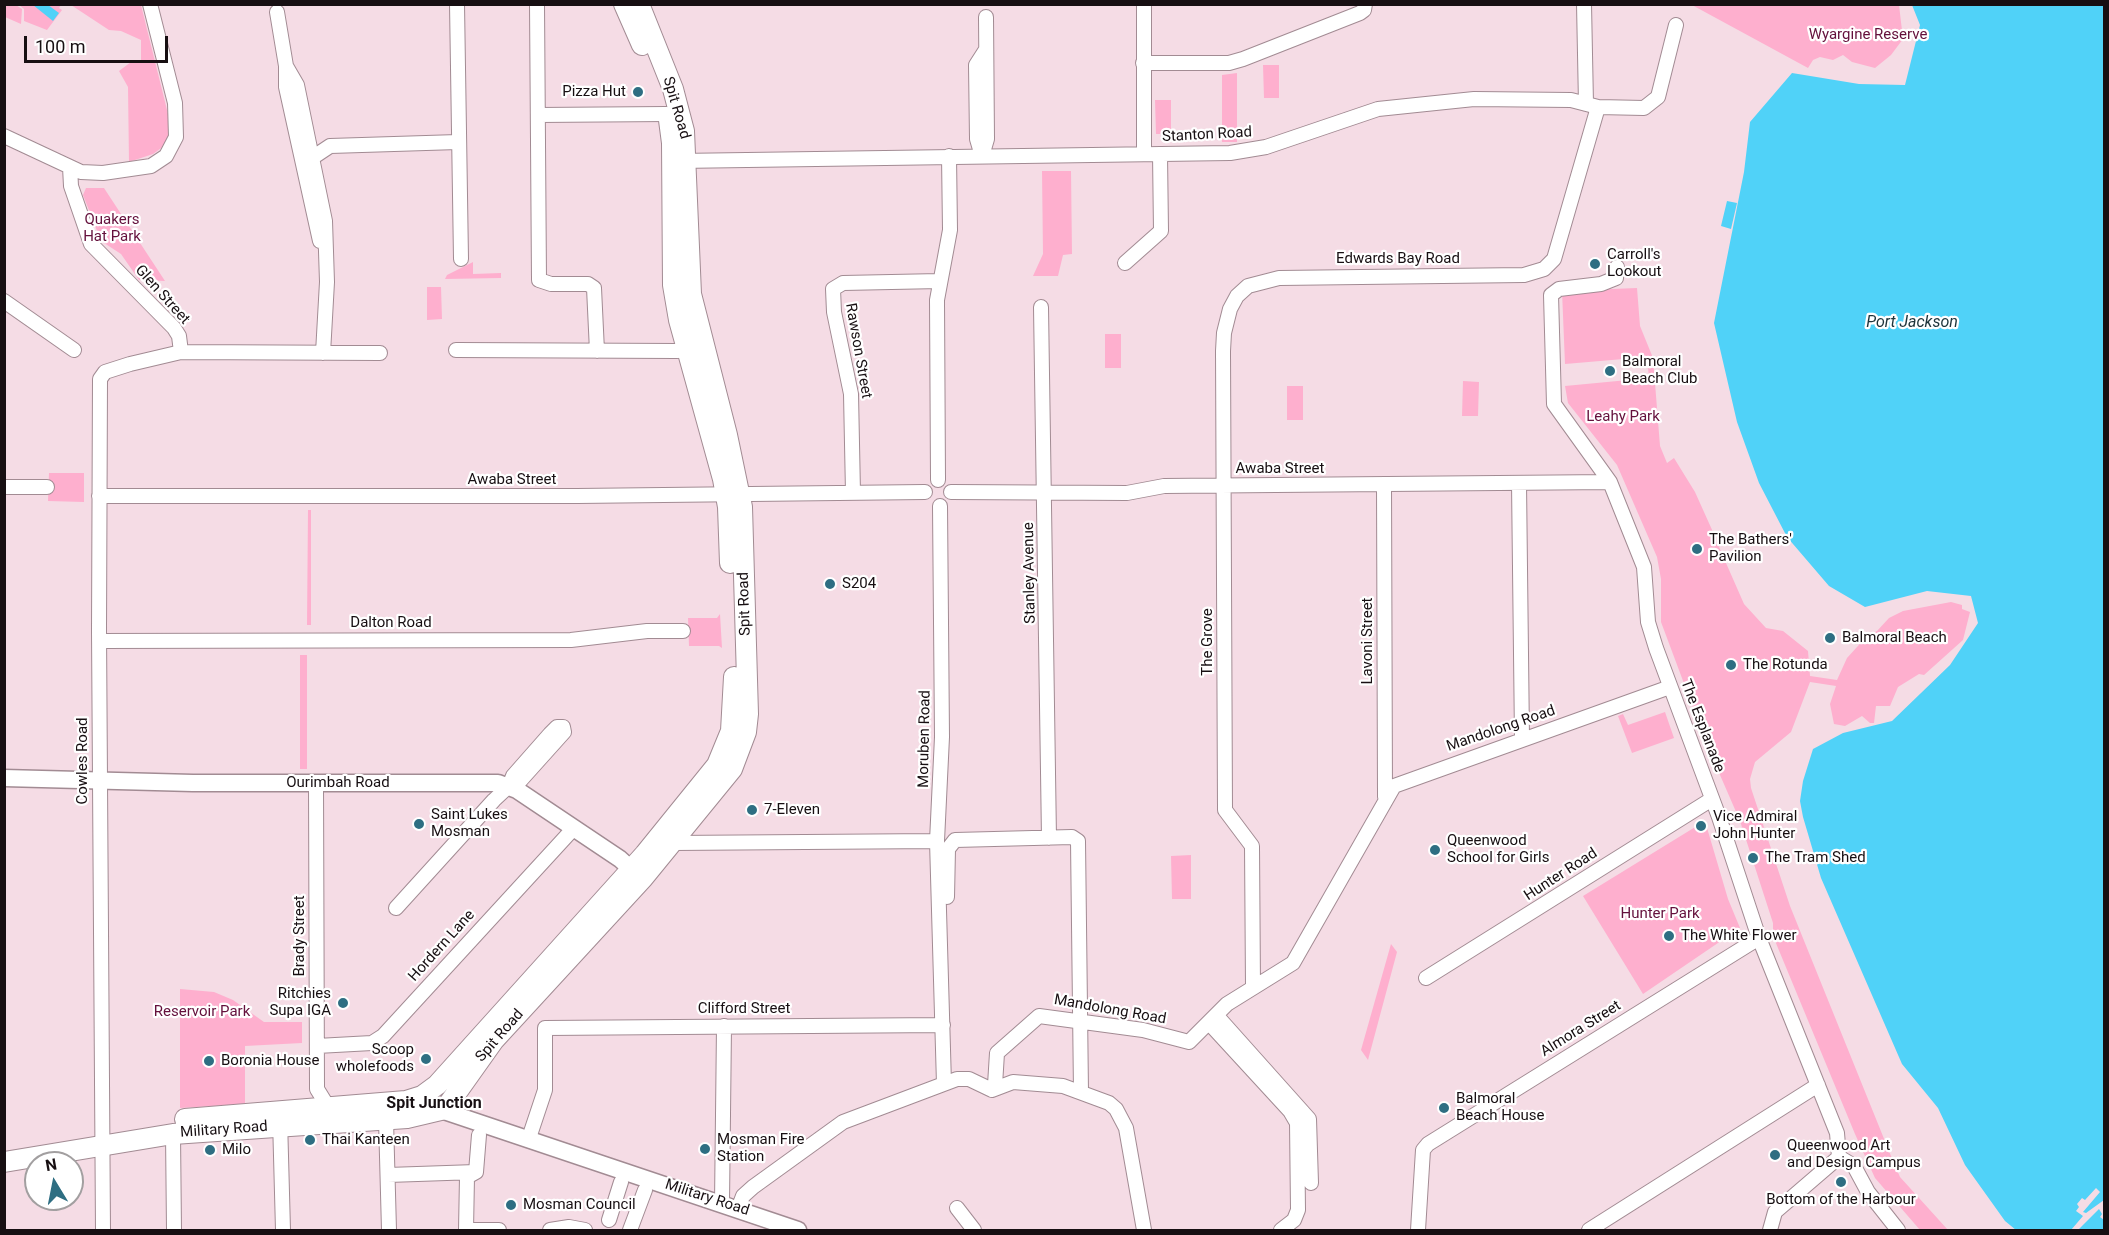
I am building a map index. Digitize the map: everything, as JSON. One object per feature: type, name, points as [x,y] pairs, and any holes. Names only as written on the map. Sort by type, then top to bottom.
[{"type":"highway","name":"Spit Road","points":[[624,4],[667,114],[680,160]]},
{"type":"highway","name":"Spit Road","points":[[428,1092],[462,1060],[495,1018],[637,874],[673,843],[732,769],[746,732],[748,714],[733,494],[695,347],[694,310],[688,272],[680,160],[678,104],[639,4]]},
{"type":"highway","name":"Spit Road","points":[[445,1109],[494,1041],[637,874],[723,755],[731,731],[734,678],[733,494]]},
{"type":"highway","name":"Military Road","points":[[4,1149],[173,1134],[335,1109],[406,1101],[428,1092]]},
{"type":"highway","name":"Military Road","points":[[4,1162],[211,1116],[386,1120],[425,1116],[445,1109]]},
{"type":"main road","name":"Ourimbah Road","points":[[4,778],[100,781],[498,783],[509,786],[637,874]]},
{"type":"main road","points":[[445,1109],[445,1091],[462,1060]]},
{"type":"main road","name":"Military Road","points":[[366,1106],[393,1110],[431,1107],[445,1109],[798,1230]]},
{"type":"street","points":[[4,136],[70,167],[92,174],[151,166],[166,156],[176,137],[175,104],[150,4]]},
{"type":"street","points":[[457,4],[461,259]]},
{"type":"street","points":[[537,4],[539,280],[551,284],[588,284],[594,288],[597,351]]},
{"type":"street","points":[[1144,4],[1144,154]]},
{"type":"street","points":[[1143,63],[1229,63],[1360,13],[1364,10],[1365,4]]},
{"type":"street","points":[[1584,4],[1592,105]]},
{"type":"street","points":[[277,12],[286,66],[286,87],[313,215],[324,254]]},
{"type":"street","points":[[982,156],[977,139],[976,65],[986,49],[986,17]]},
{"type":"street","name":"Stanton Road","points":[[680,160],[1160,154],[1252,150],[1378,109],[1474,99],[1571,100],[1592,105],[1644,108],[1658,97],[1676,25]]},
{"type":"street","points":[[286,66],[297,85],[325,221],[324,254],[327,282],[323,353]]},
{"type":"street","name":"Edwards Bay Road","points":[[1240,292],[1254,283],[1289,277],[1524,275],[1544,269],[1554,259],[1592,105]]},
{"type":"street","points":[[538,115],[667,114]]},
{"type":"street","points":[[312,158],[330,146],[458,142]]},
{"type":"street","points":[[1125,263],[1161,231],[1160,154]]},
{"type":"street","points":[[938,480],[937,300],[950,230],[949,156]]},
{"type":"street","name":"Glen Street","points":[[70,167],[71,186],[91,244],[174,328],[179,336],[181,352]]},
{"type":"street","name":"The Esplanade","points":[[1617,267],[1616,278],[1601,284],[1557,289],[1551,295],[1554,404],[1610,483],[1644,567],[1648,622],[1759,938],[1837,1133],[1839,1157]]},
{"type":"street","name":"Rawson Street","points":[[852,493],[851,394],[834,312],[833,289],[843,283],[940,281]]},
{"type":"street","name":"The Grove","points":[[1240,292],[1230,309],[1224,333],[1225,810],[1252,846],[1253,987]]},
{"type":"street","points":[[4,301],[74,350]]},
{"type":"street","name":"Stanley Avenue","points":[[1041,307],[1049,838]]},
{"type":"street","points":[[456,350],[597,351],[695,347]]},
{"type":"street","points":[[181,352],[380,353]]},
{"type":"street","name":"Cowles Road","points":[[103,1230],[98,387],[101,376],[109,371],[138,361],[181,352]]},
{"type":"street","points":[[938,480],[946,482],[951,492],[947,503],[940,506],[930,503],[925,492],[928,485],[938,480]]},
{"type":"street","points":[[1519,483],[1522,739]]},
{"type":"street","name":"Awaba Street","points":[[951,492],[1127,493],[1164,486],[1610,483]]},
{"type":"street","name":"Lavoni Street","points":[[1384,484],[1385,797]]},
{"type":"street","points":[[4,487],[47,488]]},
{"type":"street","name":"Awaba Street","points":[[99,496],[925,492]]},
{"type":"street","name":"Moruben Road","points":[[940,506],[942,737],[937,842],[944,1084]]},
{"type":"street","name":"Dalton Road","points":[[99,641],[571,640],[647,632],[683,631]]},
{"type":"street","name":"Mandolong Road","points":[[992,1090],[996,1085],[997,1053],[1035,1018],[1044,1016],[1143,1030],[1189,1042],[1227,1004],[1293,963],[1385,797],[1399,782],[1670,687]]},
{"type":"street","name":"Brady Street","points":[[316,783],[317,1089]]},
{"type":"street","points":[[396,908],[509,786]]},
{"type":"street","name":"Hunter Road","points":[[1426,978],[1712,799]]},
{"type":"street","name":"Hordern Lane","points":[[317,1046],[372,1043],[383,1036],[573,829]]},
{"type":"street","points":[[1049,838],[1077,839],[1081,1092]]},
{"type":"street","name":"Moruben Road","points":[[941,971],[946,927],[948,849],[955,840],[1049,838]]},
{"type":"street","points":[[673,843],[937,842]]},
{"type":"street","name":"Almora Street","points":[[1418,1230],[1423,1150],[1428,1144],[1759,938]]},
{"type":"street","points":[[1213,1020],[1309,1119],[1311,1183]]},
{"type":"street","points":[[1213,1020],[1290,1111],[1297,1123],[1298,1210],[1294,1220],[1282,1230]]},
{"type":"street","name":"Clifford Street","points":[[529,1138],[545,1090],[545,1028],[943,1025]]},
{"type":"street","points":[[724,1026],[730,1206]]},
{"type":"street","points":[[730,1206],[843,1122],[964,1078],[992,1090],[1013,1082],[1035,1082],[1081,1092],[1109,1103],[1122,1116],[1144,1230]]},
{"type":"street","points":[[1589,1230],[1818,1084]]},
{"type":"street","points":[[283,1230],[286,1116],[317,1089],[325,1102],[335,1109]]},
{"type":"street","points":[[386,1120],[389,1230]]},
{"type":"street","points":[[173,1134],[174,1230]]},
{"type":"street","points":[[476,1172],[479,1135]]},
{"type":"street","points":[[1770,1230],[1775,1212],[1839,1157],[1854,1166],[1869,1192],[1898,1230]]},
{"type":"street","points":[[388,1175],[476,1172]]},
{"type":"street","points":[[476,1172],[467,1177],[466,1230],[499,1230]]},
{"type":"street","points":[[609,1221],[621,1182]]},
{"type":"street","points":[[630,1230],[645,1190]]},
{"type":"street","points":[[957,1208],[974,1230]]},
{"type":"street","points":[[550,1230],[569,1227],[585,1230]]},
{"type":"green space","points":[[4,5],[16,5],[22,9],[21,24],[5,17]]},
{"type":"green space","points":[[19,5],[61,5],[59,8],[62,10],[47,30],[24,21],[24,9]]},
{"type":"green space","points":[[71,5],[141,5],[169,118],[170,134],[164,146],[153,154],[129,162],[128,87],[119,71],[131,62],[141,62],[141,40],[121,31],[109,30]]},
{"type":"green space","name":"Wyargine Reserve","points":[[1692,5],[1899,5],[1903,39],[1891,55],[1875,68],[1852,62],[1843,55],[1833,60],[1820,57],[1813,60],[1808,68]]},
{"type":"green space","points":[[1263,65],[1279,65],[1279,98],[1264,98]]},
{"type":"green space","points":[[1237,73],[1237,142],[1222,142],[1222,75]]},
{"type":"green space","points":[[1155,100],[1171,100],[1171,134],[1156,134]]},
{"type":"green space","points":[[1042,171],[1071,171],[1072,254],[1063,255],[1058,276],[1033,276],[1043,254]]},
{"type":"green space","name":"Quakers Hat Park","points":[[86,188],[104,188],[165,281],[139,280],[121,254],[101,241],[83,195]]},
{"type":"green space","points":[[473,262],[473,274],[501,273],[501,278],[445,279],[447,275]]},
{"type":"green space","points":[[427,287],[441,287],[442,319],[427,320]]},
{"type":"green space","name":"Leahy Park","points":[[1637,288],[1640,326],[1653,358],[1660,446],[1667,463],[1674,458],[1695,492],[1713,532],[1717,531],[1722,545],[1719,547],[1744,604],[1766,628],[1783,631],[1808,651],[1810,676],[1837,680],[1847,658],[1867,636],[1877,631],[1889,618],[1903,611],[1951,602],[1962,605],[1962,609],[1970,612],[1963,640],[1924,675],[1919,674],[1898,687],[1890,706],[1876,706],[1874,723],[1870,723],[1862,716],[1845,726],[1834,724],[1830,704],[1836,686],[1810,682],[1791,732],[1755,762],[1750,779],[1790,906],[1900,1177],[1948,1230],[1920,1230],[1875,1178],[1773,936],[1773,923],[1740,821],[1707,745],[1661,622],[1661,579],[1657,557],[1617,465],[1568,403],[1565,386],[1649,378],[1647,357],[1565,364],[1562,291]]},
{"type":"green space","points":[[1105,334],[1121,334],[1121,368],[1105,368]]},
{"type":"green space","points":[[1463,381],[1479,382],[1478,416],[1462,416]]},
{"type":"green space","points":[[1287,386],[1303,386],[1303,420],[1287,420]]},
{"type":"green space","points":[[49,473],[84,473],[84,502],[48,501]]},
{"type":"green space","points":[[308,510],[311,510],[311,625],[307,625]]},
{"type":"green space","points":[[720,614],[722,648],[719,646],[689,646],[688,618],[717,618]]},
{"type":"green space","points":[[300,655],[307,655],[307,769],[300,769]]},
{"type":"green space","points":[[1665,712],[1674,738],[1632,753],[1618,716],[1623,714],[1628,725]]},
{"type":"green space","name":"Hunter Park","points":[[1705,821],[1728,899],[1740,928],[1643,994],[1583,896]]},
{"type":"green space","points":[[1191,855],[1191,899],[1172,899],[1171,856]]},
{"type":"green space","points":[[1391,944],[1397,952],[1368,1060],[1361,1050]]},
{"type":"green space","name":"Reservoir Park","points":[[180,989],[214,992],[233,1000],[264,1022],[302,1022],[302,1043],[245,1046],[245,1104],[180,1108]]},
{"type":"water","points":[[33,5],[48,5],[59,13],[53,21]]},
{"type":"water","name":"Port Jackson","points":[[1912,5],[2104,5],[2104,1230],[2016,1230],[2005,1221],[1965,1165],[1938,1108],[1902,1064],[1821,878],[1803,817],[1800,801],[1803,781],[1813,749],[1843,733],[1892,721],[1950,665],[1978,623],[1971,596],[1927,591],[1865,607],[1829,586],[1787,537],[1759,483],[1737,422],[1714,323],[1744,172],[1750,122],[1792,73],[1859,84],[1905,85],[1920,25]]},
{"type":"water","points":[[1727,201],[1737,203],[1731,229],[1721,226]]},
{"type":"pier","points":[[2096,1188],[2100,1192],[2083,1212],[2086,1213],[2104,1200],[2104,1220],[2100,1217],[2102,1214],[2099,1209],[2078,1230],[2071,1230],[2083,1216],[2076,1211],[2079,1207],[2077,1204],[2082,1198],[2085,1200]]},
{"type":"place","name":"Pizza Hut","points":[[638,92]]},
{"type":"place","name":"Carroll's Lookout","points":[[1595,264]]},
{"type":"place","name":"Balmoral Beach Club","points":[[1610,371]]},
{"type":"place","name":"The Bathers' Pavilion","points":[[1697,549]]},
{"type":"place","name":"S204","points":[[830,584]]},
{"type":"place","name":"Balmoral Beach","points":[[1830,638]]},
{"type":"place","name":"The Rotunda","points":[[1731,665]]},
{"type":"place","name":"7-Eleven","points":[[752,810]]},
{"type":"place","name":"Saint Lukes Mosman","points":[[419,824]]},
{"type":"place","name":"Vice Admiral John Hunter","points":[[1701,826]]},
{"type":"place","name":"Queenwood School for Girls","points":[[1435,850]]},
{"type":"place","name":"The Tram Shed","points":[[1753,858]]},
{"type":"place","name":"The White Flower","points":[[1669,936]]},
{"type":"place","name":"Ritchies Supa IGA","points":[[343,1003]]},
{"type":"place","name":"Scoop wholefoods","points":[[426,1059]]},
{"type":"place","name":"Boronia House","points":[[209,1061]]},
{"type":"place","name":"Balmoral Beach House","points":[[1444,1108]]},
{"type":"place","name":"Thai Kanteen","points":[[310,1140]]},
{"type":"place","name":"Mosman Fire Station","points":[[705,1149]]},
{"type":"place","name":"Milo","points":[[210,1150]]},
{"type":"place","name":"Queenwood Art and Design Campus","points":[[1775,1155]]},
{"type":"place","name":"Bottom of the Harbour","points":[[1841,1182]]},
{"type":"place","name":"Mosman Council","points":[[511,1205]]},
{"type":"district","name":"Spit Junction","points":[[434,1104]]}]
